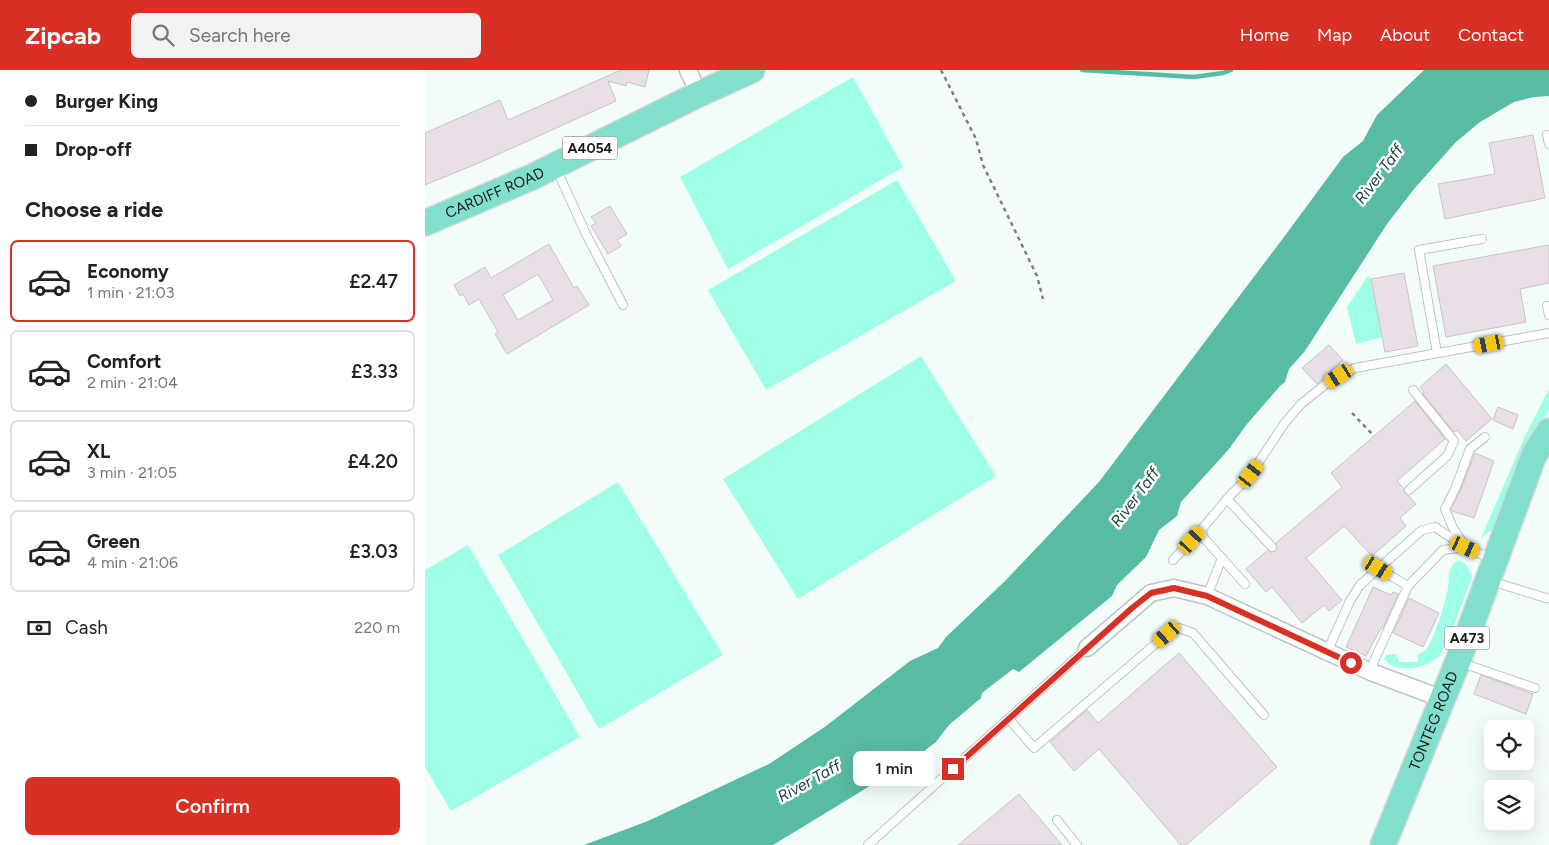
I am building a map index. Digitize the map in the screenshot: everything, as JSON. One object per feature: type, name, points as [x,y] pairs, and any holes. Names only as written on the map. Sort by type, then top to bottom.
[{"type":"main road","name":"CARDIFF ROAD","points":[[425,223],[532,177],[699,94],[752,70]]},
{"type":"main road","name":"TONTEG ROAD","points":[[1383,845],[1458,662],[1534,455],[1549,431]]},
{"type":"street","points":[[688,70],[699,94]]},
{"type":"street","points":[[1087,648],[1151,593],[1174,588],[1207,596],[1371,672],[1443,700]]},
{"type":"lane","points":[[555,166],[586,234],[623,305]]},
{"type":"lane","points":[[1437,353],[1419,250],[1483,239]]},
{"type":"lane","points":[[1549,306],[1547,306],[1549,315]]},
{"type":"lane","points":[[1173,560],[1259,464],[1284,424],[1301,404],[1317,390],[1339,376],[1355,368],[1549,333]]},
{"type":"lane","points":[[1409,490],[1447,456],[1454,441],[1413,390]]},
{"type":"lane","points":[[1465,547],[1453,528],[1445,509],[1470,449],[1485,437]]},
{"type":"lane","points":[[1227,499],[1272,547]]},
{"type":"lane","points":[[1327,652],[1359,585],[1422,530],[1435,527],[1465,547],[1493,570],[1549,599]]},
{"type":"lane","points":[[1202,529],[1203,537],[1245,584]]},
{"type":"lane","points":[[1371,672],[1374,661],[1408,586],[1443,550],[1465,547]]},
{"type":"lane","points":[[1207,596],[1222,558]]},
{"type":"lane","points":[[1378,568],[1408,586]]},
{"type":"lane","points":[[1009,719],[1034,748],[1167,634],[1179,628],[1193,633],[1264,715]]},
{"type":"lane","points":[[868,845],[1087,648]]},
{"type":"lane","points":[[1458,662],[1535,688]]},
{"type":"lane","points":[[1057,820],[1077,845]]},
{"type":"path","points":[[941,70],[976,139],[983,165],[1037,276],[1043,299]]},
{"type":"path","points":[[1352,413],[1374,436]]},
{"type":"shaded area","points":[[853,77],[903,167],[728,269],[680,177]]},
{"type":"shaded area","points":[[897,180],[956,281],[766,390],[708,290]]},
{"type":"shaded area","points":[[1368,276],[1371,279],[1382,337],[1356,344],[1347,307]]},
{"type":"shaded area","points":[[921,356],[996,476],[798,599],[723,479]]},
{"type":"shaded area","points":[[1549,389],[1549,409],[1523,452],[1492,530],[1481,538],[1525,436]]},
{"type":"shaded area","points":[[618,482],[723,655],[599,729],[498,555]]},
{"type":"shaded area","points":[[468,545],[580,737],[451,811],[425,767],[425,570]]},
{"type":"shaded area","points":[[1458,560],[1468,567],[1472,578],[1439,656],[1428,663],[1412,668],[1391,665],[1384,658],[1386,655],[1396,654],[1399,662],[1418,662],[1417,655],[1427,648],[1433,637],[1442,610],[1448,588],[1450,570]]},
{"type":"water","name":"River Taff","points":[[1424,70],[1549,70],[1549,96],[1534,97],[1514,102],[1480,122],[1456,142],[1414,189],[1387,224],[1305,351],[1289,369],[1285,382],[1247,424],[1229,449],[1181,502],[1177,516],[1159,530],[1146,557],[1117,585],[1112,596],[1019,672],[1013,669],[982,693],[981,698],[949,725],[936,742],[911,761],[773,845],[584,845],[648,821],[769,764],[826,726],[910,661],[938,648],[946,637],[1005,581],[1099,482],[1343,157],[1363,141],[1377,115]]},
{"type":"building","points":[[621,70],[649,70],[645,87],[627,82],[626,86],[608,81],[616,101],[425,185],[425,133],[500,100],[508,120]]},
{"type":"building","points":[[1533,135],[1545,198],[1445,219],[1438,184],[1495,174],[1489,143]]},
{"type":"building","points":[[610,206],[627,234],[617,240],[621,246],[608,254],[591,226],[596,223],[591,217]]},
{"type":"building","points":[[549,244],[574,288],[577,286],[589,305],[507,354],[495,334],[498,332],[479,299],[469,305],[463,294],[460,296],[454,285],[485,267],[491,278]],"holes":[[[538,274],[553,300],[518,320],[503,295]]]},
{"type":"building","points":[[1549,245],[1549,283],[1520,289],[1526,322],[1446,337],[1433,266]]},
{"type":"building","points":[[1404,273],[1418,346],[1385,352],[1371,279]]},
{"type":"building","points":[[1329,345],[1343,360],[1317,384],[1302,368]]},
{"type":"building","points":[[1446,364],[1492,419],[1466,441],[1457,430],[1454,432],[1423,394],[1424,392],[1420,387]]},
{"type":"building","points":[[1415,401],[1445,439],[1397,481],[1416,504],[1400,518],[1406,526],[1372,556],[1344,526],[1306,558],[1342,600],[1329,611],[1324,605],[1302,623],[1272,587],[1266,592],[1246,569],[1268,550],[1271,552],[1275,551],[1277,548],[1276,543],[1342,487],[1331,473]]},
{"type":"building","points":[[1498,407],[1518,415],[1513,429],[1493,420]]},
{"type":"building","points":[[1475,453],[1494,461],[1474,518],[1451,509]]},
{"type":"building","points":[[1373,587],[1391,595],[1393,592],[1398,594],[1383,628],[1381,628],[1366,656],[1346,647]]},
{"type":"building","points":[[1409,598],[1439,613],[1423,647],[1393,633]]},
{"type":"building","points":[[1179,653],[1277,767],[1186,845],[1181,845],[1099,749],[1074,771],[1050,742],[1087,710],[1098,723]]},
{"type":"building","points":[[1481,675],[1533,694],[1526,714],[1474,694]]},
{"type":"building","points":[[1019,794],[1062,845],[958,845]]},
{"type":"waterway","points":[[1082,70],[1194,77],[1231,70]]},
{"type":"route","points":[[953,769],[1151,593],[1174,588],[1207,596],[1351,663]]}]
